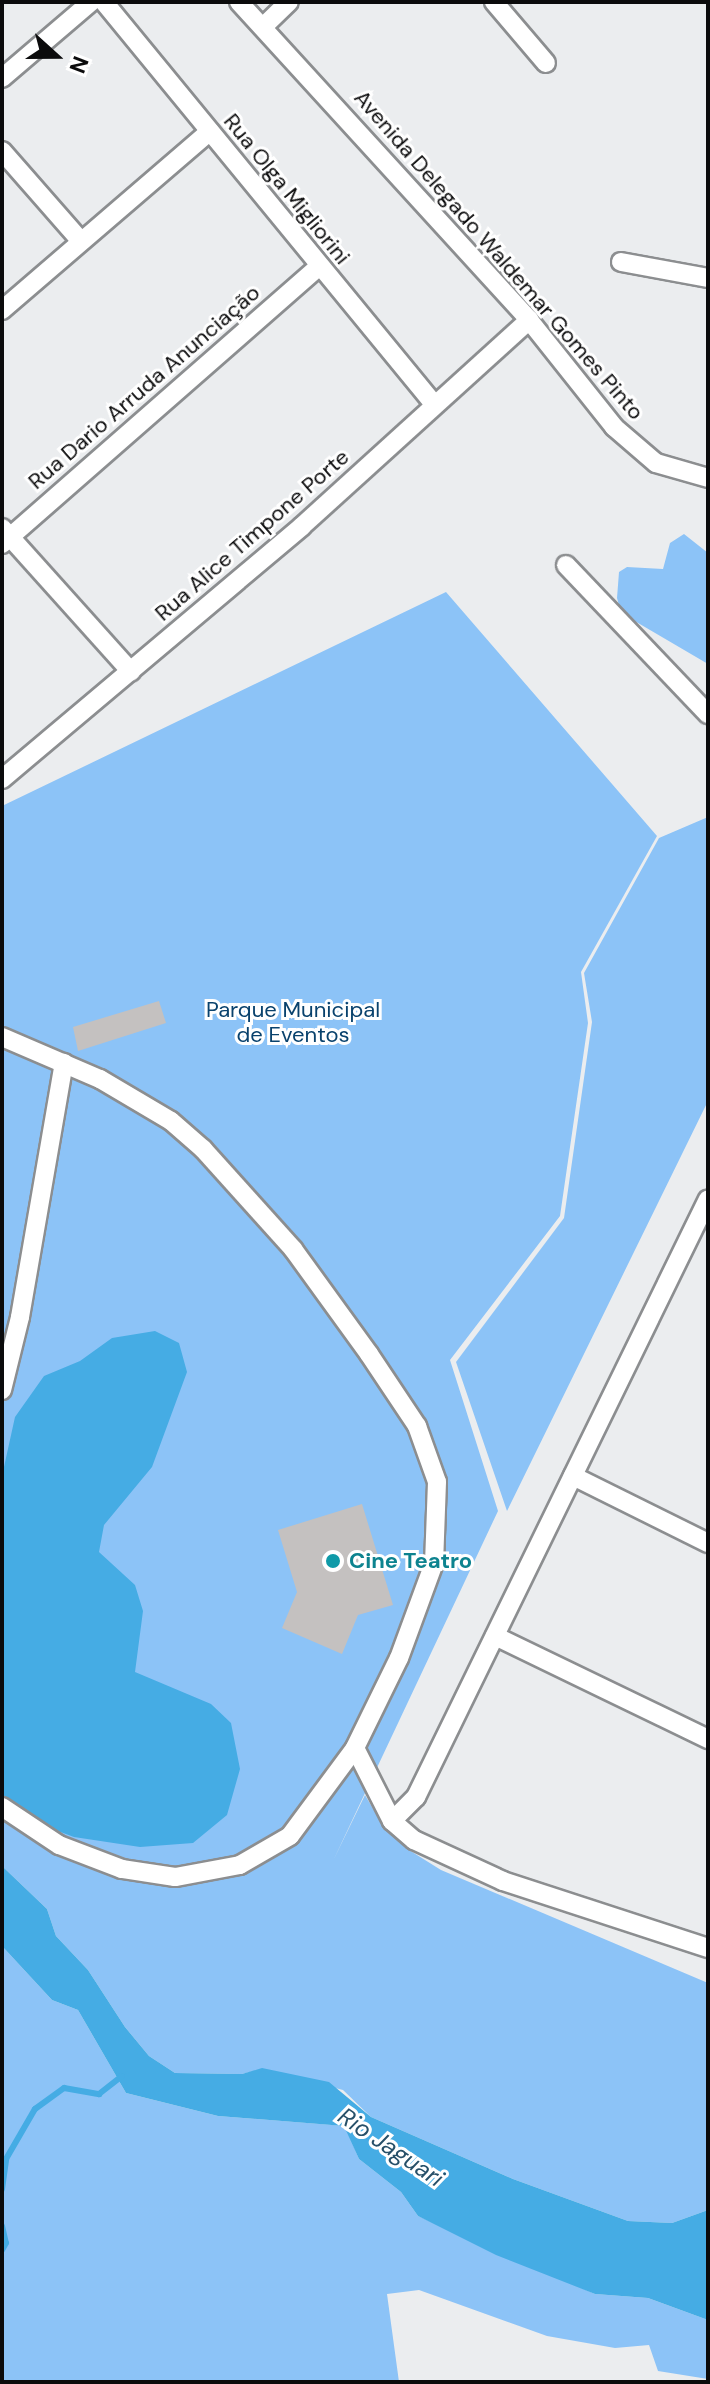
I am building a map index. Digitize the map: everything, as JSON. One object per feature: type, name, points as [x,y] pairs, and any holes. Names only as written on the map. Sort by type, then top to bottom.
[{"type":"street","points":[[2,78],[91,2]]},
{"type":"street","name":"Rua Olga Migliorini","points":[[104,2],[318,267],[434,404]]},
{"type":"street","name":"Avenida Delegado Waldemar Gomes Pinto","points":[[239,2],[265,25],[529,320],[636,448],[656,463],[708,478]]},
{"type":"street","points":[[265,25],[289,2]]},
{"type":"street","points":[[494,2],[546,63]]},
{"type":"street","points":[[2,310],[79,239],[210,131]]},
{"type":"street","points":[[2,151],[79,239]]},
{"type":"street","points":[[621,262],[708,278]]},
{"type":"street","name":"Rua Dario Arruda Anunciação","points":[[5,536],[318,267]]},
{"type":"street","name":"Rua Alice Timpone Porte","points":[[2,779],[302,526],[529,320]]},
{"type":"street","points":[[5,536],[131,672]]},
{"type":"street","points":[[566,565],[708,714]]},
{"type":"street","points":[[2,1037],[64,1063],[171,1121],[203,1149],[293,1249],[417,1426],[437,1482],[434,1563],[399,1658],[355,1748],[290,1836],[240,1865],[175,1877],[122,1869],[59,1845],[2,1807]]},
{"type":"street","points":[[2,1390],[20,1317],[64,1063]]},
{"type":"street","points":[[392,1821],[416,1797],[708,1199]]},
{"type":"street","points":[[573,1476],[708,1543]]},
{"type":"street","points":[[495,1636],[708,1739]]},
{"type":"street","points":[[355,1748],[392,1821],[440,1855],[503,1881],[708,1948]]},
{"type":"green space","points":[[684,534],[708,553],[708,664],[621,613],[617,598],[619,572],[627,567],[663,569],[670,543]]},
{"type":"green space","name":"Parque Municipal de Eventos","points":[[446,592],[657,836],[581,972],[588,1023],[560,1216],[450,1360],[498,1511],[333,1861],[365,1795],[382,1824],[409,1850],[441,1870],[708,1983],[708,2210],[672,2223],[628,2221],[513,2179],[371,2117],[343,2090],[262,2069],[242,2074],[175,2073],[149,2056],[125,2027],[88,1970],[56,1936],[47,1909],[2,1866],[2,806]]},
{"type":"green space","points":[[708,817],[708,1101],[507,1511],[456,1362],[564,1218],[592,1022],[584,973],[659,838]]},
{"type":"green space","points":[[2,1946],[52,2000],[78,2010],[126,2093],[218,2116],[345,2126],[359,2159],[401,2192],[418,2216],[595,2294],[648,2298],[708,2320],[708,2379],[658,2371],[649,2345],[615,2348],[547,2336],[419,2290],[387,2294],[399,2382],[2,2382]]},
{"type":"water","points":[[155,1331],[179,1343],[187,1372],[152,1467],[104,1525],[99,1552],[135,1585],[143,1611],[135,1672],[211,1704],[231,1723],[240,1769],[227,1815],[193,1843],[140,1847],[74,1837],[31,1821],[2,1796],[2,1476],[15,1417],[44,1376],[80,1361],[112,1338]]},
{"type":"water","name":"Rio Jaguari","points":[[2,1866],[47,1909],[56,1936],[88,1970],[125,2027],[149,2056],[175,2073],[242,2074],[262,2068],[329,2082],[371,2117],[513,2179],[628,2221],[672,2223],[708,2210],[708,2320],[648,2298],[595,2294],[496,2255],[418,2216],[401,2192],[359,2159],[344,2126],[218,2116],[126,2093],[78,2010],[52,2000],[2,1946]]},
{"type":"building","points":[[159,1001],[166,1023],[78,1051],[73,1027]]},
{"type":"building","name":"Cine Teatro","points":[[362,1504],[393,1605],[358,1615],[342,1654],[282,1628],[297,1592],[278,1530]]},
{"type":"waterway","points":[[2,2189],[6,2159],[35,2109],[64,2088],[99,2094],[122,2076]]},
{"type":"waterway","points":[[2,2226],[6,2243],[2,2250]]},
{"type":"place","name":"Cine Teatro","points":[[333,1561]]}]
